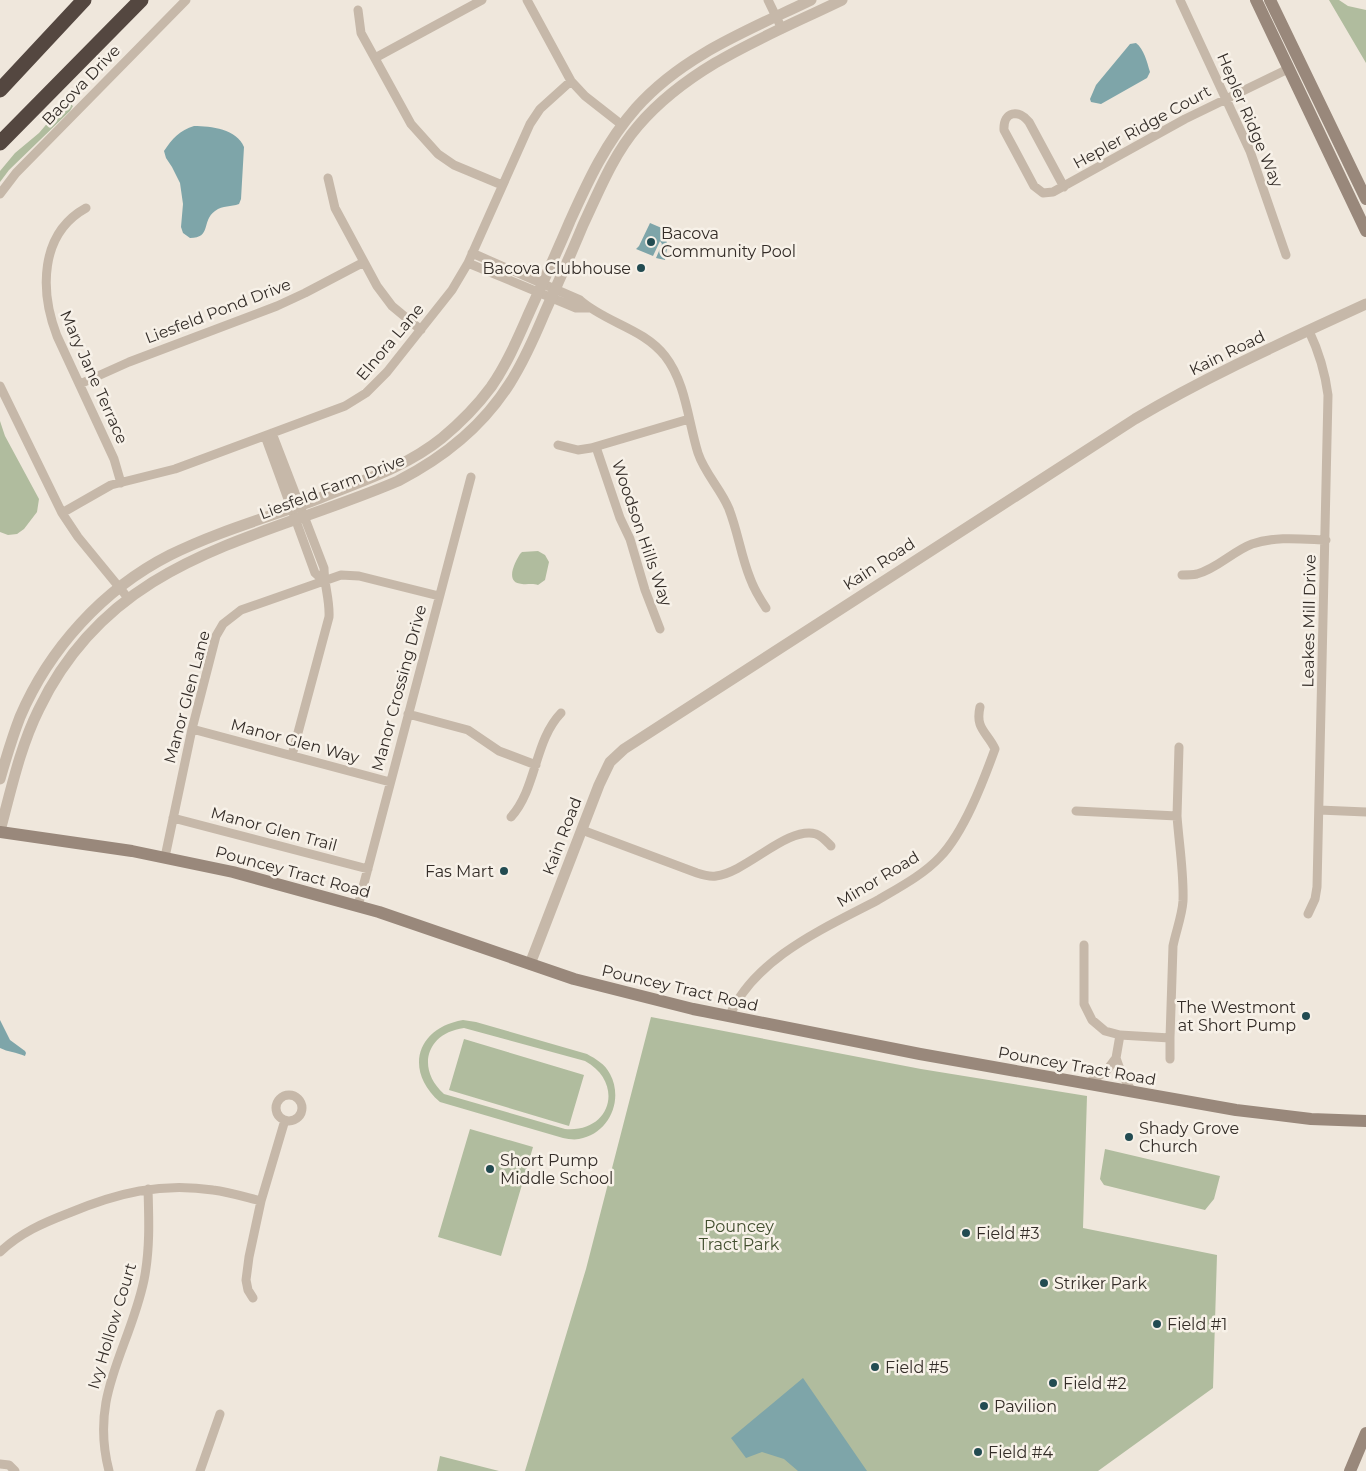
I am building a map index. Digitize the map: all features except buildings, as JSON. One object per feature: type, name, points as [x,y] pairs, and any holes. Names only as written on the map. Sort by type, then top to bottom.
[{"type":"highway","points":[[0,90],[84,0]]},
{"type":"highway","points":[[0,144],[141,0]]},
{"type":"main road","points":[[1256,0],[1366,231]]},
{"type":"main road","points":[[1270,0],[1366,199]]},
{"type":"main road","name":"Pouncey Tract Road","points":[[0,832],[165,857],[233,872],[358,906],[458,938],[574,979],[629,994],[730,1017],[1236,1110],[1282,1116],[1366,1121]]},
{"type":"main road","points":[[1350,1471],[1366,1433]]},
{"type":"street","name":"Bacova Drive","points":[[0,194],[16,173],[186,0]]},
{"type":"street","points":[[374,58],[482,0]]},
{"type":"street","points":[[527,0],[571,81],[585,96],[622,125]]},
{"type":"street","points":[[768,0],[782,29]]},
{"type":"street","name":"Liesfeld Farm Drive","points":[[0,780],[11,740],[21,715],[47,666],[82,622],[120,588],[153,564],[171,554],[223,532],[384,473],[421,453],[453,429],[474,408],[499,375],[517,341],[590,177],[622,125],[654,90],[683,66],[710,49],[811,0]]},
{"type":"street","name":"Liesfeld Farm Drive","points":[[0,832],[27,737],[46,696],[60,673],[101,622],[128,598],[165,574],[208,552],[398,481],[426,466],[468,434],[510,383],[534,338],[604,179],[624,145],[637,128],[665,98],[696,74],[728,56],[842,0]]},
{"type":"street","name":"Hepler Ridge Way","points":[[1180,0],[1250,150],[1286,255]]},
{"type":"street","points":[[358,10],[362,32],[374,58],[411,124],[438,154],[454,165],[502,185]]},
{"type":"street","name":"Hepler Ridge Court","points":[[1064,187],[1029,122],[1021,114],[1015,113],[1010,115],[1004,124],[1004,130],[1034,186],[1043,193],[1048,193],[1064,187],[1185,119],[1288,69]]},
{"type":"street","name":"Elnora Lane","points":[[62,513],[104,489],[121,482],[175,469],[269,435],[345,406],[366,393],[387,372],[452,290],[468,263],[530,124],[540,109],[571,81]]},
{"type":"street","points":[[328,178],[335,208],[377,286],[392,306],[421,330]]},
{"type":"street","name":"Mary Jane Terrace","points":[[86,208],[68,221],[57,238],[48,263],[45,289],[50,318],[114,459],[121,482]]},
{"type":"street","points":[[472,253],[553,294],[576,308],[589,308],[642,336],[666,357],[674,369],[680,384],[698,454],[728,507],[749,577],[766,608]]},
{"type":"street","name":"Liesfeld Pond Drive","points":[[80,384],[128,362],[278,306],[364,262]]},
{"type":"street","points":[[468,263],[540,288]]},
{"type":"street","name":"Kain Road","points":[[530,964],[606,770],[624,749],[1136,419],[1206,380],[1366,304]]},
{"type":"street","name":"Leakes Mill Drive","points":[[1308,914],[1317,893],[1328,396],[1326,376],[1320,354],[1309,331]]},
{"type":"street","points":[[0,386],[62,513],[78,537],[128,598]]},
{"type":"street","points":[[558,445],[578,450],[596,447],[689,419]]},
{"type":"street","points":[[269,435],[300,518],[315,572],[324,581],[330,605],[329,617],[292,755]]},
{"type":"street","name":"Woodson Hills Way","points":[[596,447],[660,629]]},
{"type":"street","name":"Manor Crossing Drive","points":[[358,906],[472,477]]},
{"type":"street","points":[[1182,575],[1198,574],[1250,544],[1266,540],[1281,538],[1326,540]]},
{"type":"street","name":"Manor Glen Lane","points":[[165,857],[192,729],[216,636],[223,624],[241,610],[340,575],[350,575],[439,596]]},
{"type":"street","name":"Minor Road","points":[[730,1017],[744,989],[756,976],[782,955],[919,876],[945,851],[974,800],[995,749],[979,724],[980,707]]},
{"type":"street","points":[[511,817],[521,805],[551,725],[561,713]]},
{"type":"street","points":[[408,714],[468,730],[499,751],[536,765]]},
{"type":"street","name":"Manor Glen Way","points":[[192,729],[390,782]]},
{"type":"street","points":[[1170,1060],[1173,946],[1183,900],[1177,816],[1179,748]]},
{"type":"street","points":[[1319,810],[1366,812]]},
{"type":"street","points":[[1076,811],[1177,816]]},
{"type":"street","name":"Manor Glen Trail","points":[[173,818],[368,869]]},
{"type":"street","points":[[582,830],[697,874],[714,877],[732,872],[792,837],[811,833],[818,834],[831,846]]},
{"type":"street","points":[[1084,945],[1084,1004],[1092,1020],[1105,1031],[1120,1035],[1170,1038]]},
{"type":"street","points":[[1087,1084],[1107,1070],[1116,1058],[1120,1035]]},
{"type":"street","points":[[1116,1058],[1132,1092]]},
{"type":"street","points":[[253,1298],[248,1290],[246,1280],[261,1201],[285,1120]]},
{"type":"street","points":[[0,1252],[23,1234],[43,1223],[129,1192],[171,1187],[212,1190],[261,1201]]},
{"type":"street","name":"Ivy Hollow Court","points":[[109,1471],[104,1443],[103,1412],[109,1385],[144,1280],[149,1241],[148,1189]]},
{"type":"street","points":[[200,1471],[220,1414]]},
{"type":"street","points":[[0,1464],[9,1465],[15,1471]]},
{"type":"green space","points":[[1329,0],[1339,0],[1348,6],[1366,10],[1366,63]]},
{"type":"green space","points":[[68,102],[73,106],[70,111],[9,170],[0,182],[0,171],[15,153],[39,133],[62,106]]},
{"type":"green space","points":[[0,421],[5,436],[39,499],[37,512],[24,529],[17,534],[8,535],[0,532]]},
{"type":"green space","points":[[538,551],[545,555],[549,562],[545,580],[538,585],[517,583],[513,580],[512,572],[520,554],[522,552]]},
{"type":"green space","name":"Pouncey Tract Park","points":[[651,1017],[921,1069],[1087,1096],[1083,1228],[1217,1255],[1213,1388],[1098,1471],[525,1471],[586,1269]]},
{"type":"green space","points":[[463,1020],[476,1022],[587,1054],[597,1060],[608,1070],[614,1084],[614,1105],[606,1123],[590,1136],[579,1139],[563,1138],[440,1102],[429,1090],[422,1077],[419,1065],[420,1052],[426,1041],[435,1032],[447,1025]],"holes":[[[464,1028],[585,1061],[598,1070],[605,1081],[608,1093],[607,1105],[602,1115],[593,1123],[581,1128],[565,1129],[444,1094],[435,1084],[430,1074],[428,1063],[429,1054],[434,1044],[441,1037],[451,1031]]]},
{"type":"green space","points":[[464,1039],[584,1075],[569,1126],[449,1090]]},
{"type":"green space","points":[[470,1129],[533,1147],[501,1256],[438,1237]]},
{"type":"green space","points":[[1105,1149],[1220,1176],[1214,1199],[1205,1210],[1104,1185],[1100,1179]]},
{"type":"green space","points":[[440,1456],[499,1471],[437,1471]]},
{"type":"water","points":[[1136,43],[1143,52],[1148,64],[1150,72],[1147,78],[1101,104],[1091,102],[1090,99],[1096,85],[1130,44]]},
{"type":"water","points":[[194,126],[230,132],[241,141],[244,147],[241,199],[239,204],[215,211],[208,219],[204,232],[197,237],[190,238],[183,233],[181,227],[183,204],[180,183],[164,151],[177,136]]},
{"type":"water","name":"Bacova Community Pool","points":[[650,223],[664,229],[662,236],[667,244],[665,260],[656,258],[662,244],[660,241],[653,256],[636,249]]},
{"type":"water","points":[[0,1020],[10,1040],[25,1051],[25,1056],[0,1048]]},
{"type":"water","points":[[803,1378],[867,1471],[798,1471],[784,1459],[762,1452],[746,1458],[731,1438]]},
{"type":"place","name":"Bacova Community Pool","points":[[651,242]]},
{"type":"place","name":"Bacova Clubhouse","points":[[641,268]]},
{"type":"place","name":"Fas Mart","points":[[504,871]]},
{"type":"place","name":"The Westmont at Short Pump","points":[[1306,1016]]},
{"type":"place","name":"Shady Grove Church","points":[[1129,1137]]},
{"type":"place","name":"Short Pump Middle School","points":[[490,1169]]},
{"type":"place","name":"Field #3","points":[[966,1233]]},
{"type":"place","name":"Striker Park","points":[[1044,1283]]},
{"type":"place","name":"Field #1","points":[[1157,1324]]},
{"type":"place","name":"Field #5","points":[[875,1367]]},
{"type":"place","name":"Field #2","points":[[1053,1383]]},
{"type":"place","name":"Pavilion","points":[[984,1406]]},
{"type":"place","name":"Field #4","points":[[978,1452]]}]
